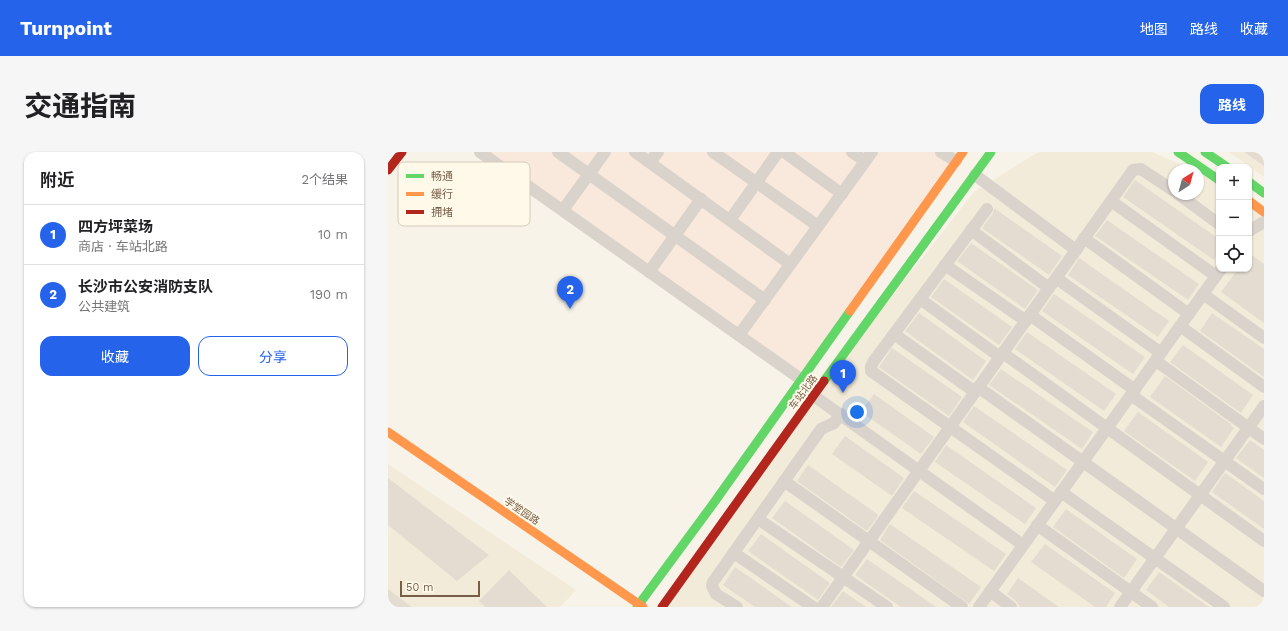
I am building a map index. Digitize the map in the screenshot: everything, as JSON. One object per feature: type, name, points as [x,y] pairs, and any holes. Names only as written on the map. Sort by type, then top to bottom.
[{"type":"main road","points":[[388,170],[402,152]]},
{"type":"main road","name":"车站北路","points":[[662,607],[727,515],[991,152]]},
{"type":"main road","points":[[1178,152],[1216,178]]},
{"type":"main road","points":[[1205,152],[1223,164]]},
{"type":"main road","name":"车站北路","points":[[640,606],[802,380],[959,156]]},
{"type":"main road","points":[[1252,184],[1264,193]]},
{"type":"main road","points":[[1252,203],[1264,212]]},
{"type":"main road","name":"学堂园路","points":[[388,432],[640,606]]},
{"type":"street","points":[[480,152],[494,162]]},
{"type":"street","points":[[558,152],[765,300]]},
{"type":"street","points":[[562,210],[605,152]]},
{"type":"street","points":[[636,152],[790,264]]},
{"type":"street","points":[[650,162],[658,152]]},
{"type":"street","points":[[713,152],[818,226]]},
{"type":"street","points":[[730,220],[778,152]]},
{"type":"street","points":[[784,152],[842,194]]},
{"type":"street","points":[[739,335],[869,157],[852,152]]},
{"type":"street","points":[[941,152],[959,156]]},
{"type":"street","points":[[822,607],[1133,170],[1138,168],[1148,172],[1168,187]]},
{"type":"street","points":[[975,174],[1076,250]]},
{"type":"street","points":[[530,187],[802,380]]},
{"type":"street","points":[[649,272],[701,199]]},
{"type":"street","points":[[1186,200],[1216,222]]},
{"type":"street","points":[[1111,201],[1216,270]]},
{"type":"street","points":[[987,209],[873,362],[870,371],[950,428],[1155,558],[1224,607]]},
{"type":"street","points":[[1252,229],[1264,222]]},
{"type":"street","points":[[971,230],[1049,288]]},
{"type":"street","points":[[1084,238],[1189,314]]},
{"type":"street","points":[[945,265],[1028,318],[1133,392],[1224,461],[1264,489]]},
{"type":"street","points":[[979,607],[1219,272]]},
{"type":"street","points":[[1056,278],[1264,439]]},
{"type":"street","points":[[1203,294],[1264,338]]},
{"type":"street","points":[[920,299],[1107,428],[1264,541]]},
{"type":"street","points":[[1180,326],[1264,387]]},
{"type":"street","points":[[894,334],[1083,462],[1264,591]]},
{"type":"street","points":[[814,396],[1023,545]]},
{"type":"street","points":[[1120,607],[1264,406]]},
{"type":"street","points":[[737,607],[716,594],[712,586],[713,582],[820,429],[834,423],[840,414]]},
{"type":"street","points":[[784,481],[962,607]]},
{"type":"street","points":[[758,519],[887,607]]},
{"type":"street","points":[[1037,525],[1152,607]]},
{"type":"street","points":[[734,553],[813,607]]},
{"type":"street","points":[[990,591],[1012,607]]},
{"type":"shaded area","points":[[480,152],[964,152],[802,380],[530,187],[530,162],[494,162]]},
{"type":"shaded area","points":[[1040,152],[1152,152],[1179,164],[1168,164],[1168,200],[1204,200],[1204,176],[1216,183],[1216,272],[1252,272],[1252,205],[1264,212],[1264,607],[663,607],[814,396],[974,192]]},
{"type":"shaded area","points":[[1229,152],[1264,152],[1264,177],[1252,168],[1252,164],[1246,164]]},
{"type":"shaded area","points":[[388,464],[576,590],[560,607],[388,607]]},
{"type":"building","points":[[1244,152],[1264,152],[1264,166]]},
{"type":"building","points":[[1135,180],[1216,237],[1216,257],[1214,260],[1123,197]]},
{"type":"building","points":[[994,208],[1062,256],[1049,275],[982,228],[993,213]]},
{"type":"building","points":[[1107,220],[1199,284],[1188,300],[1095,236]]},
{"type":"building","points":[[971,243],[1038,290],[1025,309],[957,261]]},
{"type":"building","points":[[1252,255],[1264,264],[1264,323],[1221,292],[1236,272],[1252,272]]},
{"type":"building","points":[[1079,258],[1169,321],[1158,337],[1068,275]]},
{"type":"building","points":[[944,279],[1012,327],[999,345],[931,297]]},
{"type":"building","points":[[1054,294],[1145,357],[1133,374],[1042,311]]},
{"type":"building","points":[[919,313],[986,361],[973,380],[905,331]]},
{"type":"building","points":[[1212,313],[1264,349],[1264,377],[1200,331]]},
{"type":"building","points":[[1027,332],[1116,394],[1104,411],[1015,349]]},
{"type":"building","points":[[1183,345],[1253,395],[1241,413],[1170,362]]},
{"type":"building","points":[[892,348],[962,397],[949,416],[879,367]]},
{"type":"building","points":[[1001,369],[1093,432],[1082,449],[989,385]]},
{"type":"building","points":[[1165,376],[1232,425],[1231,426],[1234,428],[1221,447],[1150,397]]},
{"type":"building","points":[[874,394],[934,437],[921,454],[861,412]]},
{"type":"building","points":[[974,406],[1067,470],[1055,487],[963,422]]},
{"type":"building","points":[[1138,412],[1208,462],[1195,481],[1124,431]]},
{"type":"building","points":[[845,436],[904,478],[892,496],[832,454]]},
{"type":"building","points":[[1250,440],[1264,450],[1264,478],[1236,458]]},
{"type":"building","points":[[946,445],[1036,508],[1025,524],[935,462]]},
{"type":"building","points":[[808,465],[877,514],[878,516],[867,531],[797,481]]},
{"type":"building","points":[[1225,473],[1264,501],[1264,529],[1212,492]]},
{"type":"building","points":[[388,478],[489,555],[457,581],[388,525]]},
{"type":"building","points":[[914,491],[1006,554],[994,571],[902,508]]},
{"type":"building","points":[[785,501],[854,550],[841,567],[772,518]]},
{"type":"building","points":[[1066,509],[1137,559],[1124,578],[1053,527]]},
{"type":"building","points":[[890,524],[981,587],[969,604],[880,540]]},
{"type":"building","points":[[761,534],[830,583],[818,600],[748,551]]},
{"type":"building","points":[[1045,544],[1115,593],[1106,607],[1095,607],[1031,562]]},
{"type":"building","points":[[867,559],[936,607],[901,607],[855,575]]},
{"type":"building","points":[[735,567],[792,607],[755,607],[723,585]]},
{"type":"building","points":[[509,570],[547,607],[485,607],[479,601]]},
{"type":"building","points":[[1159,572],[1209,607],[1169,607],[1146,590]]},
{"type":"building","points":[[1018,578],[1059,607],[1020,607],[1016,601],[1007,594]]},
{"type":"building","points":[[388,589],[412,607],[388,607]]},
{"type":"building","points":[[843,591],[866,607],[831,607]]},
{"type":"traffic: fast","points":[[824,381],[991,152]]},
{"type":"traffic: fast","points":[[1178,152],[1216,178]]},
{"type":"traffic: fast","points":[[1205,152],[1223,164]]},
{"type":"traffic: fast","points":[[1252,184],[1264,193]]},
{"type":"traffic: fast","points":[[637,607],[713,504],[850,311]]},
{"type":"traffic: slow","points":[[850,311],[963,152]]},
{"type":"traffic: slow","points":[[1252,203],[1264,212]]},
{"type":"traffic: slow","points":[[388,432],[643,607]]},
{"type":"traffic: jam","points":[[388,170],[402,152]]},
{"type":"traffic: jam","points":[[662,607],[824,381]]},
{"type":"place","name":"长沙市公安消防支队","points":[[570,309]]},
{"type":"place","name":"四方坪菜场","points":[[843,393]]}]
